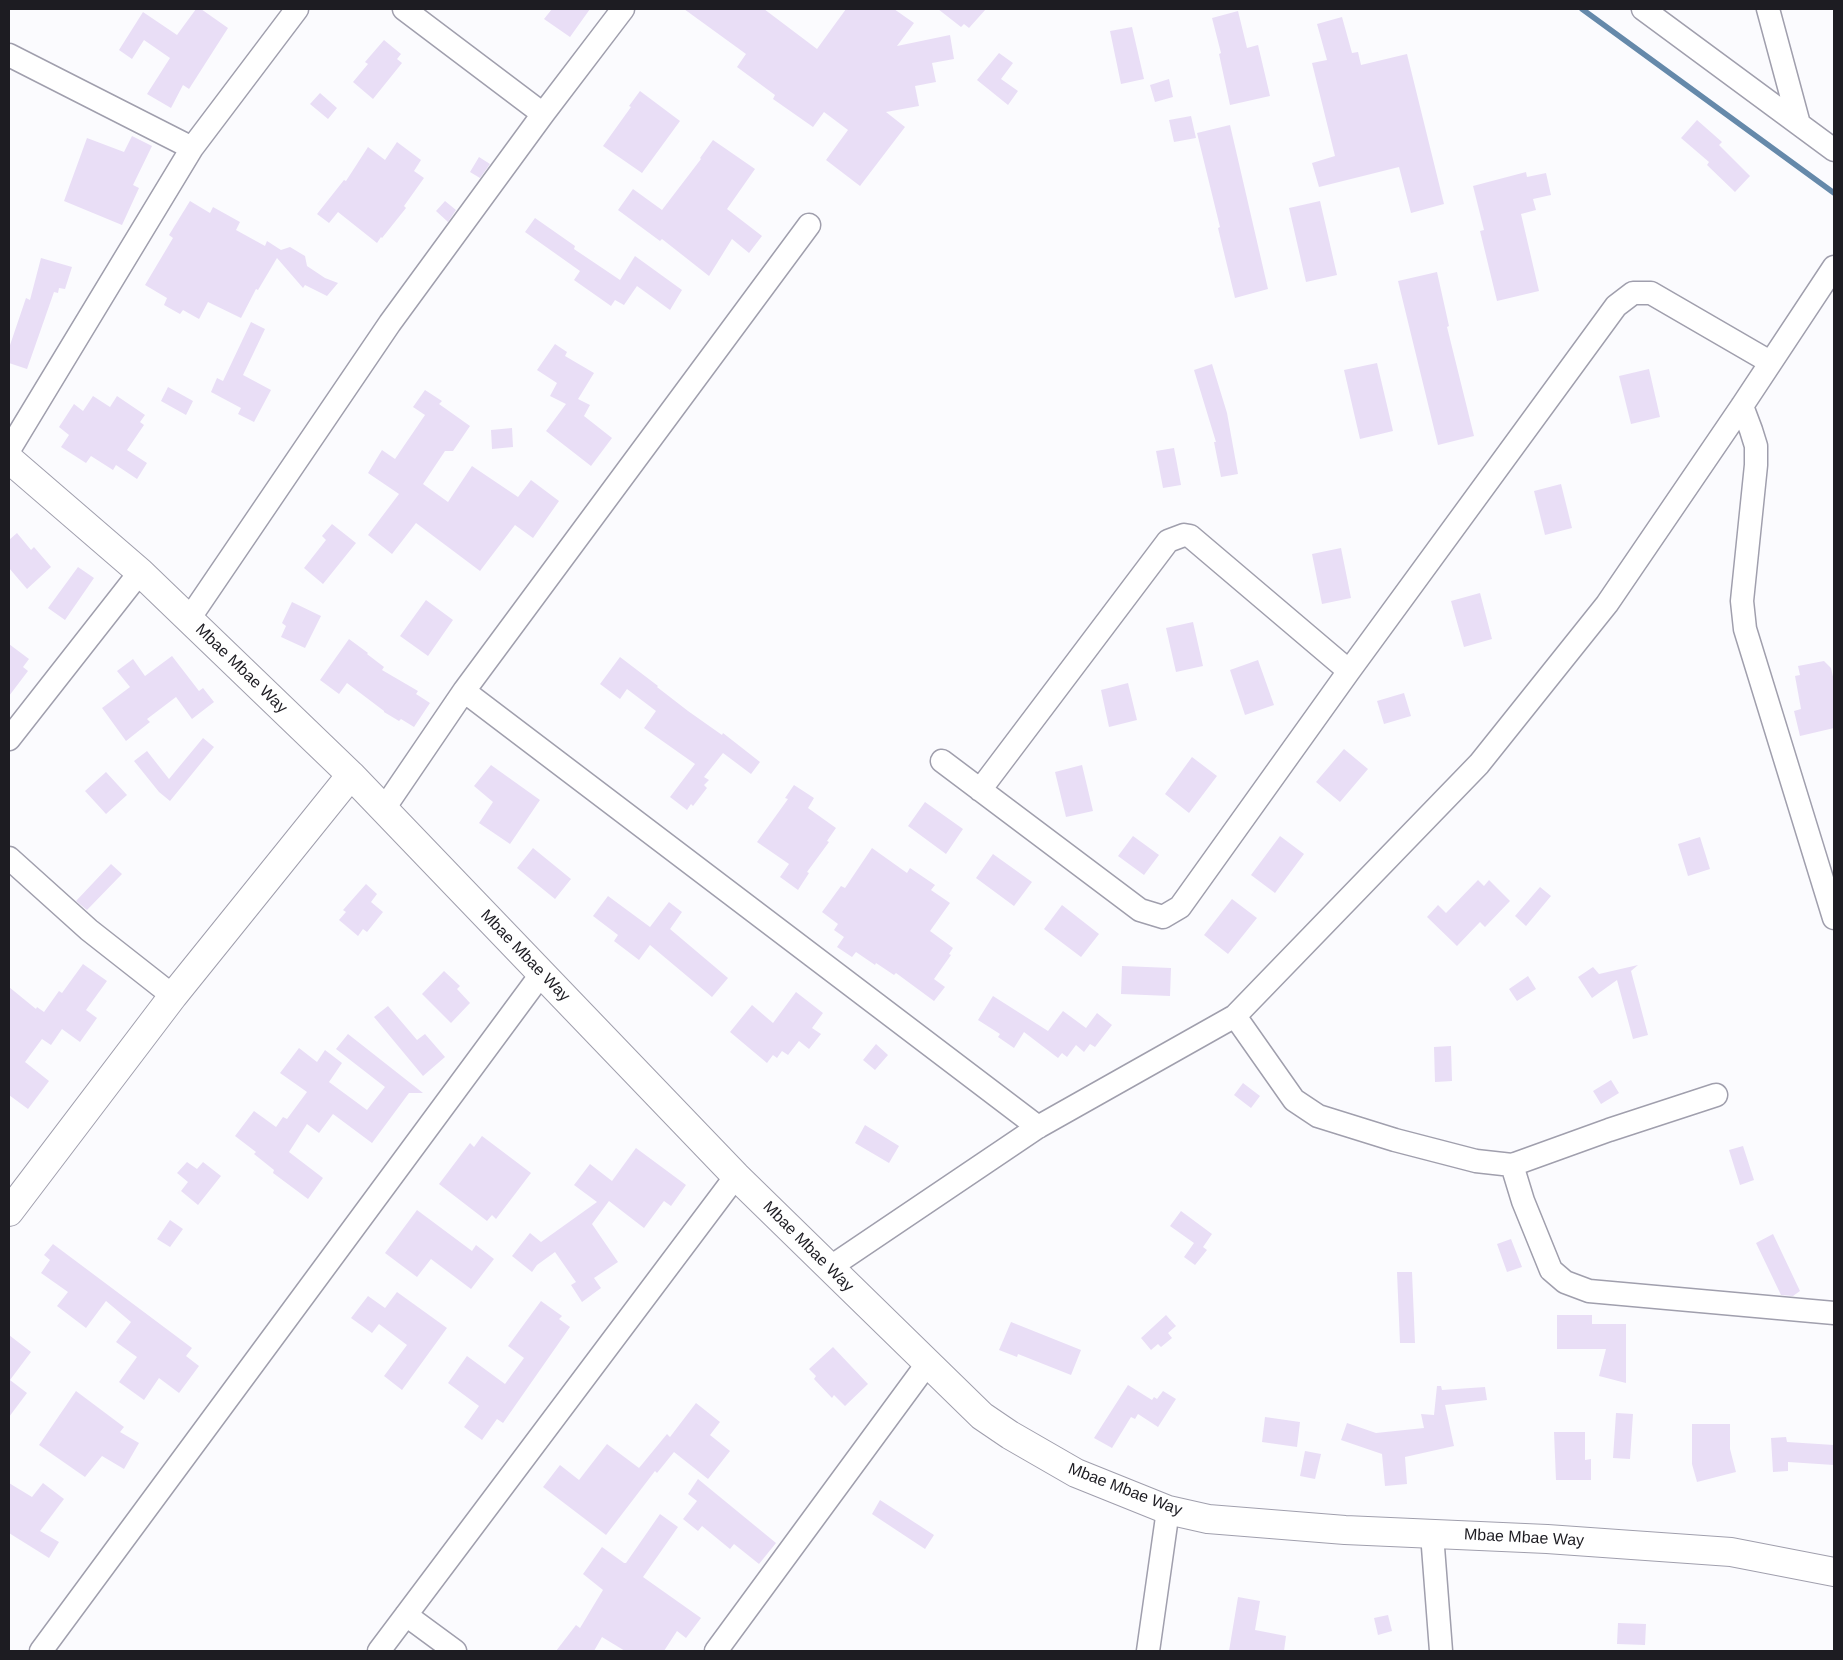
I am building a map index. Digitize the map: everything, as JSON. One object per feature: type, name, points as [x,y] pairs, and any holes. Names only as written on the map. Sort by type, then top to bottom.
[{"type":"street","points":[[9,450],[192,148],[297,9]]},
{"type":"street","points":[[404,9],[543,114]]},
{"type":"street","points":[[189,619],[390,322],[623,9]]},
{"type":"street","points":[[1643,9],[1834,150]]},
{"type":"street","points":[[1768,9],[1799,124]]},
{"type":"street","points":[[9,55],[192,148]]},
{"type":"street","points":[[383,810],[464,691],[809,225]]},
{"type":"street","points":[[829,1268],[1038,1127],[1235,1016],[1479,764],[1607,604],[1834,267]]},
{"type":"street","points":[[942,761],[1140,910],[1163,917],[1180,907],[1616,306],[1633,293],[1651,293],[1770,362]]},
{"type":"street","points":[[1742,406],[1751,430],[1756,456],[1742,601],[1745,629],[1834,918]]},
{"type":"street","name":"Mbae Mbae Way","points":[[9,459],[140,572],[351,775],[736,1176],[982,1416],[1010,1435],[1076,1473],[1168,1510],[1208,1518],[1345,1530],[1547,1539],[1730,1552],[1834,1572]]},
{"type":"street","points":[[980,790],[1168,541],[1176,537],[1190,536],[1350,671]]},
{"type":"street","points":[[9,739],[140,572]]},
{"type":"street","points":[[464,691],[1038,1127]]},
{"type":"street","points":[[9,1212],[173,996],[351,775]]},
{"type":"street","points":[[9,858],[83,924],[173,996]]},
{"type":"street","points":[[41,1651],[542,974]]},
{"type":"street","points":[[1235,1016],[1294,1100],[1318,1116],[1395,1140],[1476,1161],[1512,1165],[1609,1130],[1716,1095]]},
{"type":"street","points":[[1512,1165],[1523,1202],[1551,1270],[1565,1282],[1589,1291],[1834,1313]]},
{"type":"street","points":[[379,1651],[736,1176]]},
{"type":"street","points":[[716,1651],[927,1364]]},
{"type":"street","points":[[1148,1651],[1168,1510]]},
{"type":"street","points":[[1432,1534],[1441,1651]]},
{"type":"street","points":[[406,1615],[455,1651]]},
{"type":"building","points":[[196,9],[201,9],[228,28],[189,89],[183,85],[171,108],[147,94],[170,58],[144,40],[132,59],[119,50],[143,12],[177,35]]},
{"type":"building","points":[[552,9],[590,9],[570,37],[544,19]]},
{"type":"building","points":[[684,9],[764,9],[817,49],[846,9],[894,9],[914,23],[897,46],[950,35],[954,59],[932,63],[936,82],[915,86],[919,106],[886,112],[905,127],[860,186],[826,160],[848,130],[824,112],[813,127],[773,99],[775,95],[737,67],[746,54]]},
{"type":"building","points":[[938,9],[986,9],[969,28],[964,24],[961,27]]},
{"type":"building","points":[[1238,11],[1247,48],[1258,45],[1270,96],[1230,105],[1219,54],[1221,53],[1212,18]]},
{"type":"building","points":[[1342,17],[1352,53],[1358,52],[1361,65],[1407,54],[1444,204],[1411,213],[1399,167],[1319,187],[1312,163],[1335,156],[1312,63],[1327,60],[1317,24]]},
{"type":"building","points":[[1132,27],[1144,79],[1121,84],[1110,31]]},
{"type":"building","points":[[384,40],[401,54],[397,59],[402,63],[373,99],[353,82],[368,64],[365,62]]},
{"type":"building","points":[[999,53],[1013,63],[1001,79],[1018,91],[1008,105],[977,80]]},
{"type":"building","points":[[1169,79],[1173,97],[1155,102],[1150,85]]},
{"type":"building","points":[[640,91],[680,121],[642,173],[603,146]]},
{"type":"building","points":[[320,93],[337,108],[328,119],[310,104]]},
{"type":"building","points":[[1191,116],[1196,138],[1174,142],[1169,120]]},
{"type":"building","points":[[1697,120],[1722,142],[1719,145],[1750,176],[1735,192],[1707,165],[1709,162],[1681,138]]},
{"type":"building","points":[[1230,125],[1268,289],[1235,298],[1197,133]]},
{"type":"building","points":[[132,136],[152,146],[133,185],[139,188],[122,225],[64,201],[87,138],[124,152]]},
{"type":"building","points":[[713,140],[755,169],[727,209],[762,236],[749,253],[732,239],[709,276],[662,239],[660,241],[618,210],[633,189],[662,210]]},
{"type":"building","points":[[397,142],[421,160],[414,171],[424,178],[404,206],[406,208],[377,243],[338,212],[329,223],[317,214],[344,180],[346,181],[368,147],[385,160]]},
{"type":"building","points":[[479,157],[490,164],[480,178],[470,172]]},
{"type":"building","points":[[1526,172],[1527,177],[1546,173],[1551,195],[1533,199],[1536,210],[1521,214],[1539,291],[1497,301],[1480,231],[1484,230],[1473,186]]},
{"type":"building","points":[[190,201],[210,213],[213,207],[240,222],[236,230],[265,246],[267,241],[281,250],[290,247],[305,256],[307,266],[325,278],[338,283],[327,296],[305,285],[303,288],[277,258],[258,290],[256,289],[241,318],[208,302],[199,319],[183,310],[180,314],[164,305],[167,298],[145,285],[173,238],[169,235]]},
{"type":"building","points":[[445,201],[456,210],[448,222],[436,211]]},
{"type":"building","points":[[1320,201],[1337,275],[1306,282],[1289,208]]},
{"type":"building","points":[[535,218],[575,246],[574,249],[620,280],[635,256],[682,290],[670,310],[637,286],[624,305],[615,300],[611,306],[574,280],[580,271],[525,232]]},
{"type":"building","points":[[41,258],[72,267],[65,289],[59,288],[58,293],[54,292],[27,369],[9,363],[9,348],[26,298],[30,300]]},
{"type":"building","points":[[1437,272],[1449,326],[1447,327],[1474,436],[1438,445],[1398,281]]},
{"type":"building","points":[[251,322],[265,329],[243,375],[271,390],[254,422],[238,414],[241,408],[211,392],[217,378],[223,381]]},
{"type":"building","points":[[555,344],[567,352],[565,356],[594,373],[578,399],[590,405],[584,416],[612,438],[591,466],[546,431],[566,404],[550,396],[557,383],[537,370]]},
{"type":"building","points":[[1377,363],[1393,431],[1360,439],[1344,370]]},
{"type":"building","points":[[1212,364],[1227,413],[1238,474],[1221,477],[1214,442],[1216,442],[1194,370]]},
{"type":"building","points":[[1649,369],[1660,417],[1631,424],[1619,376]]},
{"type":"building","points":[[168,387],[193,401],[186,415],[161,401]]},
{"type":"building","points":[[425,390],[442,401],[439,404],[470,426],[453,451],[445,451],[423,484],[448,502],[472,466],[518,497],[531,480],[559,501],[533,538],[515,525],[480,571],[416,523],[392,554],[368,535],[399,494],[368,473],[382,450],[395,459],[425,415],[413,407]]},
{"type":"building","points":[[93,396],[110,407],[117,396],[145,415],[140,422],[144,425],[127,450],[147,463],[137,479],[116,465],[113,470],[91,456],[86,463],[61,447],[69,435],[59,427],[74,404],[83,411]]},
{"type":"building","points":[[512,428],[513,447],[492,449],[491,430]]},
{"type":"building","points":[[1174,448],[1181,485],[1163,488],[1156,451]]},
{"type":"building","points":[[1561,484],[1572,528],[1545,535],[1534,491]]},
{"type":"building","points":[[332,524],[356,543],[323,584],[304,568],[326,540],[322,536]]},
{"type":"building","points":[[17,533],[31,550],[34,547],[51,567],[27,589],[9,568],[9,540]]},
{"type":"building","points":[[1341,548],[1351,598],[1322,604],[1312,554]]},
{"type":"building","points":[[78,567],[94,578],[65,620],[48,608]]},
{"type":"building","points":[[1480,593],[1492,639],[1464,647],[1451,601]]},
{"type":"building","points":[[426,600],[453,620],[428,656],[400,636]]},
{"type":"building","points":[[292,602],[321,616],[305,648],[281,637],[286,626],[282,623]]},
{"type":"building","points":[[1193,622],[1203,666],[1176,672],[1166,628]]},
{"type":"building","points":[[349,639],[384,667],[382,670],[418,691],[416,694],[430,703],[414,727],[384,712],[347,683],[339,694],[320,680]]},
{"type":"building","points":[[9,644],[29,659],[23,667],[28,671],[9,696]]},
{"type":"building","points":[[172,656],[199,691],[203,688],[214,702],[192,719],[176,697],[147,719],[150,722],[126,741],[102,708],[130,687],[117,671],[133,659],[145,676]]},
{"type":"building","points":[[620,657],[688,711],[722,735],[723,733],[760,762],[751,774],[723,753],[704,777],[709,780],[704,785],[707,788],[693,806],[691,804],[687,810],[670,797],[695,764],[644,728],[656,711],[627,689],[620,699],[600,684]]},
{"type":"building","points":[[1258,660],[1274,705],[1245,715],[1230,670]]},
{"type":"building","points":[[1824,661],[1831,668],[1834,681],[1834,728],[1800,736],[1794,711],[1801,709],[1795,676],[1800,675],[1798,666]]},
{"type":"building","points":[[1128,683],[1137,720],[1109,727],[1101,690]]},
{"type":"building","points":[[1404,693],[1411,716],[1384,724],[1377,701]]},
{"type":"building","points":[[203,738],[214,747],[170,801],[159,792],[134,761],[147,751],[169,779]]},
{"type":"building","points":[[1344,749],[1368,769],[1340,802],[1316,782]]},
{"type":"building","points":[[1192,757],[1217,776],[1189,813],[1165,794]]},
{"type":"building","points":[[491,765],[540,800],[510,844],[479,823],[493,802],[474,786]]},
{"type":"building","points":[[1082,765],[1093,811],[1066,817],[1055,772]]},
{"type":"building","points":[[106,772],[127,795],[106,814],[85,791]]},
{"type":"building","points":[[794,785],[814,798],[808,808],[836,828],[827,841],[829,842],[807,872],[809,873],[798,890],[780,877],[789,864],[757,842],[788,799],[785,798]]},
{"type":"building","points":[[925,802],[963,829],[946,854],[908,826]]},
{"type":"building","points":[[1133,836],[1159,855],[1144,875],[1118,856]]},
{"type":"building","points":[[1280,836],[1304,854],[1275,893],[1251,875]]},
{"type":"building","points":[[1700,837],[1710,869],[1688,876],[1678,844]]},
{"type":"building","points":[[533,848],[571,879],[555,899],[517,868]]},
{"type":"building","points":[[872,848],[907,873],[910,868],[935,885],[931,890],[950,903],[930,931],[953,948],[949,954],[951,955],[934,979],[945,987],[934,1001],[896,973],[894,975],[856,952],[852,957],[837,947],[844,937],[834,930],[838,924],[822,912],[841,886],[845,888]]},
{"type":"building","points":[[993,854],[1032,882],[1014,906],[976,878]]},
{"type":"building","points":[[111,864],[122,874],[87,910],[76,901]]},
{"type":"building","points":[[1478,880],[1484,886],[1489,880],[1510,901],[1485,927],[1480,922],[1457,946],[1427,917],[1438,905],[1446,913]]},
{"type":"building","points":[[366,884],[377,894],[371,902],[383,912],[367,932],[363,929],[358,936],[339,920],[346,912],[343,910]]},
{"type":"building","points":[[1540,887],[1551,896],[1526,926],[1515,916]]},
{"type":"building","points":[[608,896],[650,927],[669,902],[682,912],[670,929],[728,978],[712,997],[650,945],[639,960],[614,941],[618,935],[593,916]]},
{"type":"building","points":[[1232,899],[1257,918],[1228,954],[1204,935]]},
{"type":"building","points":[[1062,905],[1099,934],[1081,957],[1044,929]]},
{"type":"building","points":[[83,964],[107,981],[86,1010],[97,1018],[80,1042],[62,1029],[51,1045],[42,1039],[25,1062],[49,1081],[28,1109],[9,1095],[9,987],[36,1009],[37,1007],[44,1012],[59,991],[62,993]]},
{"type":"building","points":[[1638,965],[1631,971],[1648,1035],[1633,1039],[1617,980],[1592,998],[1578,977],[1593,967],[1599,974]]},
{"type":"building","points":[[1122,966],[1171,968],[1170,996],[1121,994]]},
{"type":"building","points":[[444,971],[460,986],[457,989],[470,1003],[451,1023],[422,994]]},
{"type":"building","points":[[1528,976],[1536,989],[1517,1001],[1509,989]]},
{"type":"building","points":[[796,992],[823,1013],[812,1028],[821,1034],[809,1049],[799,1041],[788,1055],[782,1051],[777,1058],[773,1055],[767,1063],[730,1032],[752,1005],[773,1023]]},
{"type":"building","points":[[993,996],[1048,1031],[1063,1011],[1086,1028],[1097,1013],[1112,1025],[1095,1047],[1090,1044],[1084,1052],[1076,1045],[1067,1057],[1062,1053],[1058,1058],[1024,1032],[1014,1048],[998,1037],[1000,1034],[978,1020]]},
{"type":"building","points":[[388,1006],[417,1040],[425,1034],[445,1057],[423,1076],[374,1017]]},
{"type":"building","points":[[348,1034],[423,1093],[409,1093],[372,1143],[333,1114],[319,1133],[307,1124],[289,1152],[323,1178],[308,1199],[273,1173],[274,1170],[254,1154],[256,1152],[235,1136],[254,1111],[276,1127],[283,1117],[287,1119],[307,1092],[280,1073],[299,1048],[317,1062],[325,1050],[342,1063],[329,1082],[367,1110],[385,1087],[336,1049]]},
{"type":"building","points":[[876,1044],[888,1055],[875,1070],[863,1060]]},
{"type":"building","points":[[1451,1046],[1452,1081],[1435,1082],[1434,1047]]},
{"type":"building","points":[[1611,1080],[1619,1093],[1601,1104],[1593,1091]]},
{"type":"building","points":[[1243,1083],[1260,1096],[1251,1108],[1234,1095]]},
{"type":"building","points":[[865,1125],[899,1146],[889,1163],[855,1143]]},
{"type":"building","points":[[482,1136],[531,1173],[496,1219],[492,1215],[487,1221],[439,1184],[470,1143],[474,1147]]},
{"type":"building","points":[[1743,1146],[1754,1180],[1740,1185],[1729,1150]]},
{"type":"building","points":[[636,1148],[686,1185],[671,1206],[664,1201],[644,1228],[609,1201],[592,1224],[618,1262],[594,1278],[601,1288],[582,1302],[571,1285],[576,1282],[555,1252],[537,1265],[532,1272],[512,1256],[530,1233],[541,1242],[597,1202],[574,1185],[590,1164],[612,1181]]},
{"type":"building","points":[[187,1162],[197,1169],[203,1162],[221,1176],[198,1205],[181,1191],[188,1182],[177,1173]]},
{"type":"building","points":[[417,1210],[472,1251],[476,1245],[494,1259],[471,1289],[431,1259],[417,1277],[385,1253]]},
{"type":"building","points":[[1181,1211],[1212,1234],[1203,1247],[1207,1250],[1195,1265],[1184,1257],[1194,1243],[1170,1226]]},
{"type":"building","points":[[170,1220],[183,1229],[170,1247],[157,1239]]},
{"type":"building","points":[[1773,1234],[1800,1291],[1793,1296],[1781,1295],[1756,1243]]},
{"type":"building","points":[[1511,1239],[1522,1267],[1507,1272],[1497,1244]]},
{"type":"building","points":[[53,1244],[192,1348],[186,1356],[199,1366],[179,1393],[159,1378],[144,1400],[119,1382],[137,1357],[116,1342],[131,1322],[106,1301],[86,1328],[57,1306],[68,1292],[41,1273],[50,1260],[44,1255]]},
{"type":"building","points":[[1397,1272],[1412,1272],[1415,1343],[1400,1343]]},
{"type":"building","points":[[397,1292],[447,1328],[402,1390],[384,1376],[407,1345],[379,1324],[372,1333],[351,1318],[368,1296],[385,1308]]},
{"type":"building","points":[[541,1301],[562,1316],[559,1319],[570,1327],[503,1423],[497,1419],[482,1440],[464,1427],[479,1406],[448,1383],[467,1356],[505,1384],[524,1358],[508,1346]]},
{"type":"building","points":[[1166,1315],[1176,1326],[1168,1333],[1172,1338],[1161,1347],[1158,1344],[1151,1350],[1141,1338]]},
{"type":"building","points":[[1557,1315],[1592,1315],[1592,1324],[1626,1324],[1626,1383],[1599,1376],[1606,1349],[1557,1349]]},
{"type":"building","points":[[1011,1322],[1081,1350],[1071,1375],[1018,1354],[1017,1357],[999,1350]]},
{"type":"building","points":[[9,1335],[31,1352],[10,1380],[27,1393],[9,1417]]},
{"type":"building","points":[[833,1347],[868,1384],[845,1406],[834,1395],[832,1398],[814,1379],[816,1376],[809,1369]]},
{"type":"building","points":[[1128,1385],[1152,1400],[1154,1397],[1157,1399],[1163,1391],[1176,1399],[1158,1427],[1138,1414],[1135,1419],[1131,1417],[1112,1448],[1094,1438]]},
{"type":"building","points":[[1437,1386],[1441,1386],[1442,1390],[1485,1387],[1487,1400],[1445,1405],[1454,1446],[1405,1457],[1407,1484],[1385,1486],[1382,1454],[1341,1440],[1347,1423],[1376,1433],[1424,1428],[1421,1414],[1434,1415]]},
{"type":"building","points":[[76,1391],[124,1427],[120,1432],[139,1443],[124,1469],[102,1456],[85,1477],[39,1445]]},
{"type":"building","points":[[696,1403],[720,1422],[710,1435],[730,1451],[708,1479],[674,1452],[657,1473],[655,1471],[606,1535],[543,1487],[560,1465],[579,1480],[607,1444],[639,1468],[667,1434],[670,1437]]},
{"type":"building","points":[[1616,1413],[1633,1414],[1630,1459],[1613,1458]]},
{"type":"building","points":[[1265,1417],[1300,1422],[1297,1447],[1262,1442]]},
{"type":"building","points":[[1692,1424],[1730,1424],[1730,1449],[1736,1472],[1697,1482],[1692,1464]]},
{"type":"building","points":[[1554,1432],[1585,1432],[1585,1460],[1591,1459],[1591,1480],[1556,1480]]},
{"type":"building","points":[[1786,1437],[1787,1442],[1834,1445],[1834,1465],[1788,1462],[1788,1471],[1773,1472],[1771,1438]]},
{"type":"building","points":[[1305,1451],[1321,1454],[1315,1479],[1300,1476]]},
{"type":"building","points":[[698,1479],[776,1543],[759,1564],[734,1544],[730,1549],[702,1526],[698,1531],[683,1519],[697,1501],[688,1494]]},
{"type":"building","points":[[9,1483],[32,1497],[43,1483],[64,1499],[40,1531],[59,1542],[49,1558],[9,1533]]},
{"type":"building","points":[[880,1500],[934,1535],[925,1549],[872,1514]]},
{"type":"building","points":[[660,1514],[678,1527],[643,1577],[701,1618],[686,1638],[677,1631],[664,1651],[625,1651],[602,1637],[594,1651],[556,1651],[576,1625],[580,1628],[603,1590],[583,1574],[602,1547],[626,1563]]},
{"type":"building","points":[[1238,1597],[1260,1601],[1255,1630],[1286,1636],[1284,1651],[1229,1651]]},
{"type":"building","points":[[1388,1615],[1392,1631],[1378,1635],[1374,1618]]},
{"type":"building","points":[[1618,1623],[1646,1624],[1645,1645],[1617,1644]]},
{"type":"waterway","points":[[1582,9],[1834,193]]}]
